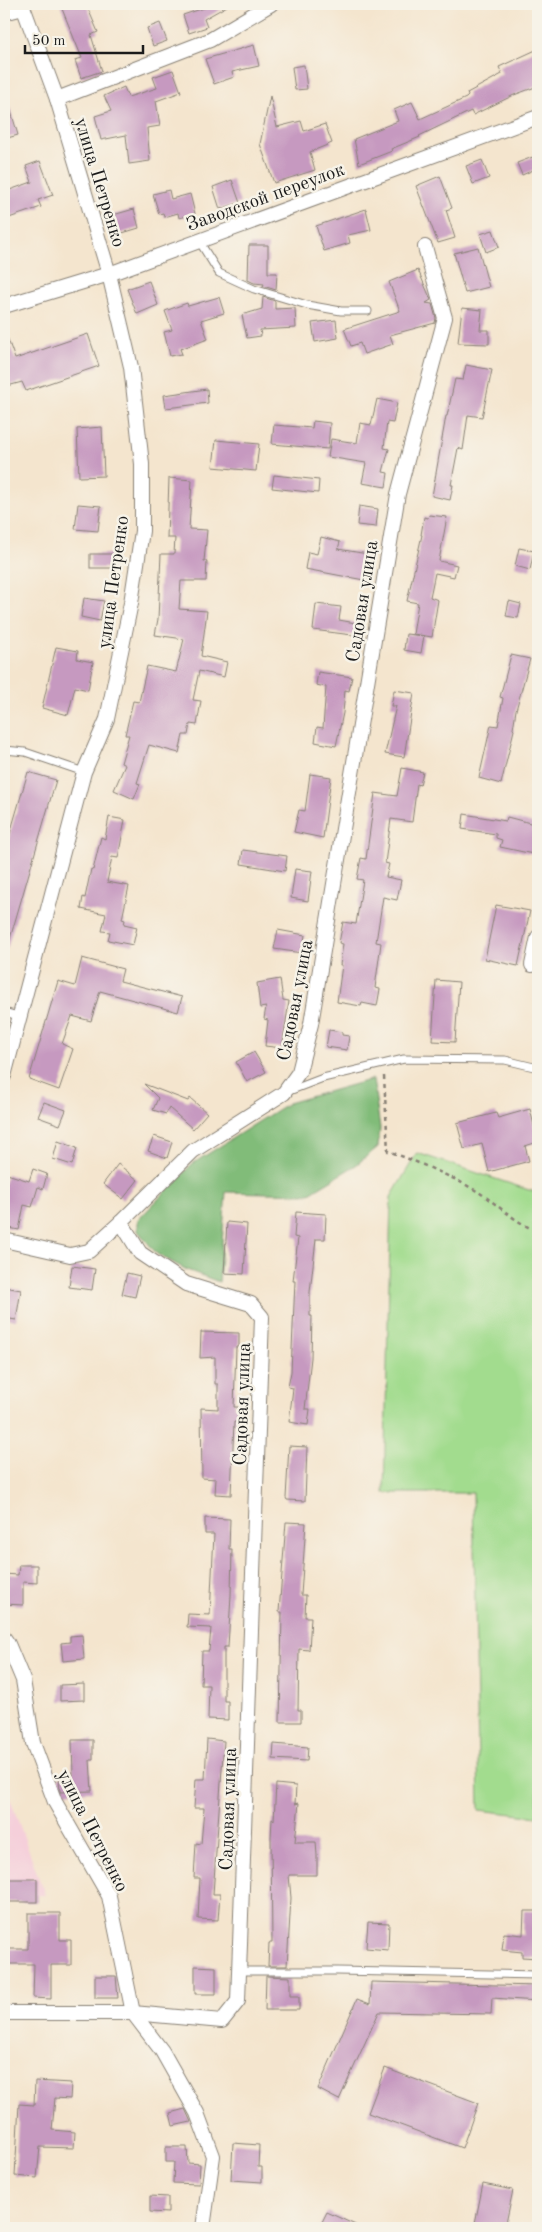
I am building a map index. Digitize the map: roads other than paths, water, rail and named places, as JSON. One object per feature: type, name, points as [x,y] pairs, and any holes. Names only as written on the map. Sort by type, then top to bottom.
[{"type":"street","points":[[56,99],[210,40],[271,4]]},
{"type":"street","points":[[4,13],[22,6]]},
{"type":"street","name":"улица Петренко","points":[[4,1076],[18,1016],[84,772],[107,719],[131,603],[142,530],[142,464],[131,367],[109,274],[56,99],[22,6]]},
{"type":"street","name":"Заводской переулок","points":[[4,306],[109,274],[538,117]]},
{"type":"street","name":"Садовая улица","points":[[133,2013],[222,2021],[238,2001],[241,1971],[262,1317],[251,1304],[186,1284],[140,1253],[121,1222],[193,1151],[284,1093],[299,1072],[311,1024],[398,494],[445,318],[425,247]]},
{"type":"street","points":[[532,966],[538,937]]},
{"type":"street","points":[[4,1240],[70,1255],[89,1251],[121,1222]]},
{"type":"street","name":"улица Петренко","points":[[4,1638],[23,1680],[33,1743],[54,1802],[109,1896],[133,2013]]},
{"type":"street","points":[[4,2013],[133,2013],[162,2051],[198,2113],[213,2156],[203,2228]]},
{"type":"lane","points":[[198,241],[220,273],[254,290],[307,305],[341,311],[368,310]]},
{"type":"lane","points":[[4,757],[6,750],[26,752],[84,772]]},
{"type":"lane","points":[[4,1012],[18,1016]]},
{"type":"lane","points":[[284,1093],[323,1078],[404,1060],[505,1060],[538,1068]]},
{"type":"lane","points":[[241,1971],[538,1975]]}]
